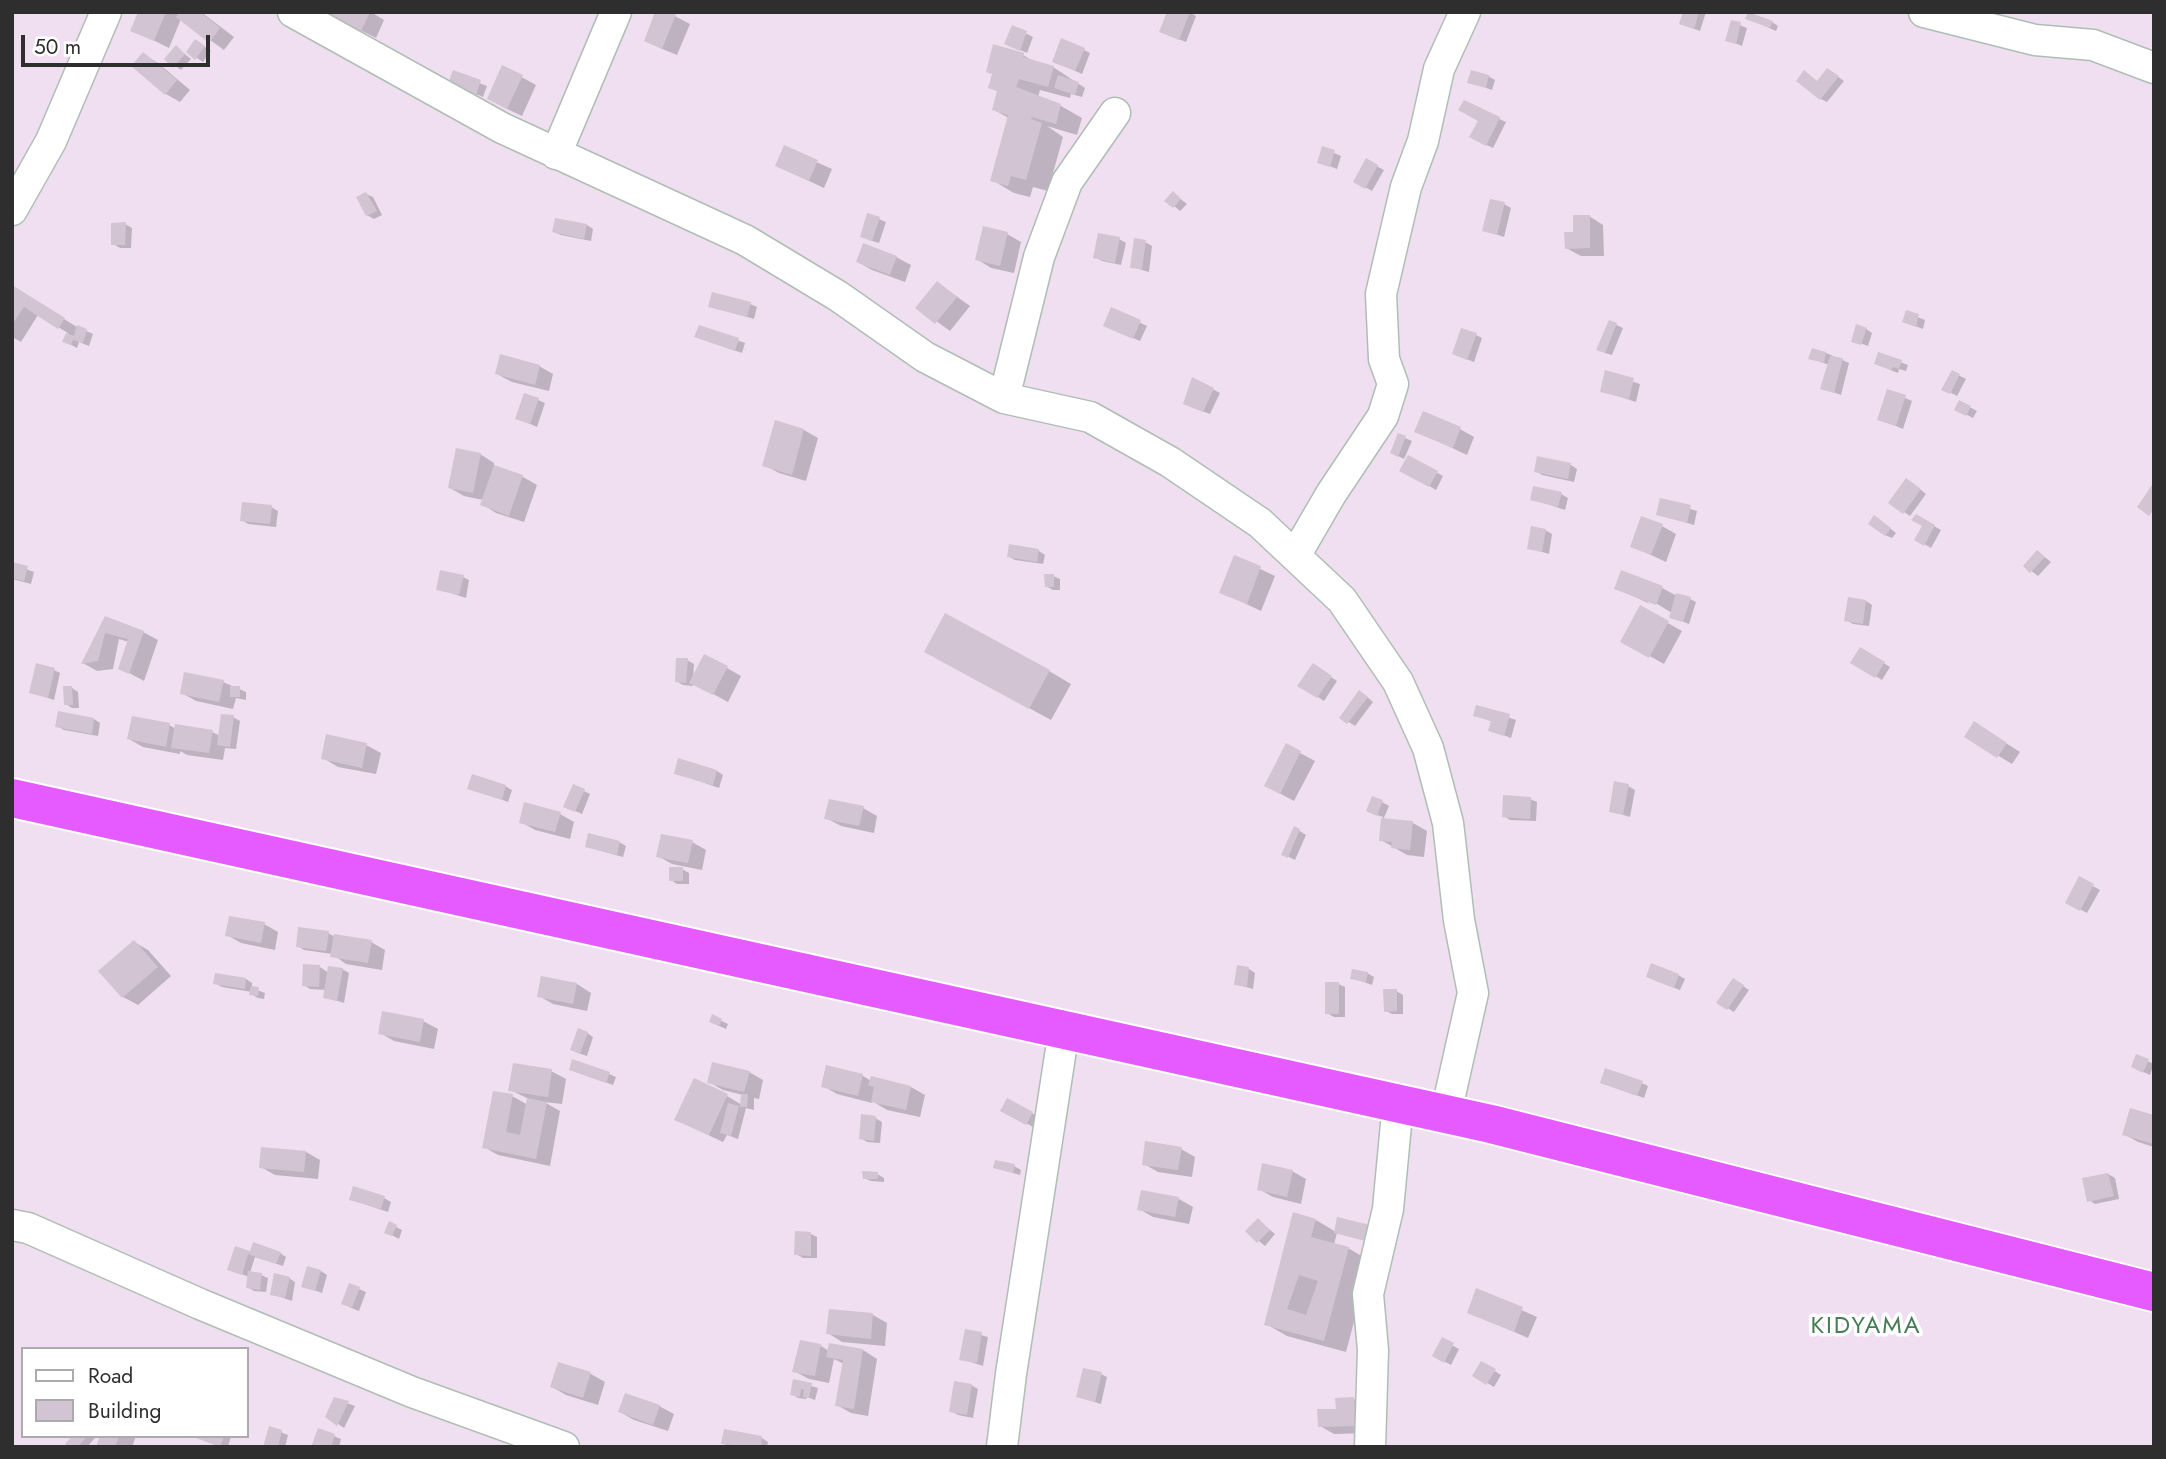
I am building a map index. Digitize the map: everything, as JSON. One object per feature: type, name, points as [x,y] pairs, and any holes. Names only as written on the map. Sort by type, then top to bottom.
[{"type":"highway","points":[[12,798],[1447,1114],[2154,1292]]},
{"type":"street","points":[[12,210],[51,141],[106,12]]},
{"type":"street","points":[[293,12],[502,128],[745,240],[838,296],[925,357],[1004,398],[1090,417],[1170,462],[1260,523],[1342,600],[1398,682],[1428,748],[1448,823],[1459,920],[1473,993],[1447,1114]]},
{"type":"street","points":[[556,153],[616,12]]},
{"type":"street","points":[[1295,556],[1331,494],[1383,416],[1393,384],[1384,359],[1381,294],[1406,187],[1423,141],[1439,69],[1465,12]]},
{"type":"street","points":[[1924,12],[2035,40],[2093,45],[2154,68]]},
{"type":"street","points":[[1004,398],[1040,257],[1067,182],[1115,113]]},
{"type":"street","points":[[1002,1447],[1010,1374],[1064,1030]]},
{"type":"street","points":[[1370,1447],[1373,1350],[1368,1294],[1388,1209],[1398,1103]]},
{"type":"street","points":[[12,1225],[28,1228],[200,1304],[412,1392],[564,1447]]},
{"type":"building","points":[[138,12],[166,12],[154,41],[130,31]]},
{"type":"building","points":[[180,12],[200,12],[220,28],[209,43],[176,17]]},
{"type":"building","points":[[320,12],[370,12],[361,31]]},
{"type":"building","points":[[655,12],[676,14],[662,49],[644,41]]},
{"type":"building","points":[[1167,12],[1190,12],[1179,40],[1159,32]]},
{"type":"building","points":[[1683,12],[1699,12],[1694,29],[1679,24]]},
{"type":"building","points":[[1748,12],[1773,21],[1770,28],[1745,19]]},
{"type":"building","points":[[1731,20],[1741,22],[1736,44],[1725,41]]},
{"type":"building","points":[[1012,25],[1027,31],[1020,51],[1004,44]]},
{"type":"building","points":[[1061,38],[1085,48],[1075,71],[1052,62]]},
{"type":"building","points":[[195,39],[205,46],[195,60],[186,52]]},
{"type":"building","points":[[993,44],[1054,66],[1048,87],[1019,79],[1016,87],[1061,104],[1056,124],[1032,117],[1031,119],[1042,123],[1026,180],[1011,176],[1008,186],[990,181],[1008,115],[992,110],[997,91],[988,88],[992,74],[986,72]]},
{"type":"building","points":[[176,45],[185,54],[173,68],[164,59]]},
{"type":"building","points":[[143,52],[177,80],[165,95],[131,66]]},
{"type":"building","points":[[502,65],[523,75],[507,109],[487,99]]},
{"type":"building","points":[[1827,68],[1839,76],[1820,100],[1796,81],[1804,70],[1817,81]]},
{"type":"building","points":[[453,70],[481,80],[476,95],[448,84]]},
{"type":"building","points":[[1471,70],[1489,75],[1486,88],[1467,83]]},
{"type":"building","points":[[1058,75],[1079,82],[1075,95],[1054,88]]},
{"type":"building","points":[[1464,100],[1500,117],[1486,146],[1469,137],[1478,121],[1458,110]]},
{"type":"building","points":[[784,145],[818,160],[809,181],[775,166]]},
{"type":"building","points":[[1322,146],[1335,150],[1330,167],[1317,163]]},
{"type":"building","points":[[1366,158],[1378,165],[1365,189],[1353,182]]},
{"type":"building","points":[[1173,191],[1181,199],[1173,208],[1164,201]]},
{"type":"building","points":[[366,192],[377,211],[366,216],[356,197]]},
{"type":"building","points":[[1490,199],[1505,202],[1497,235],[1482,231]]},
{"type":"building","points":[[867,213],[880,217],[872,241],[860,237]]},
{"type":"building","points":[[1573,215],[1590,215],[1590,248],[1565,249],[1564,232],[1573,232]]},
{"type":"building","points":[[555,218],[587,224],[584,239],[552,232]]},
{"type":"building","points":[[126,222],[125,245],[111,245],[111,223]]},
{"type":"building","points":[[983,226],[1008,232],[1000,266],[975,260]]},
{"type":"building","points":[[1098,233],[1120,237],[1115,263],[1093,258]]},
{"type":"building","points":[[1134,238],[1146,240],[1142,269],[1130,268]]},
{"type":"building","points":[[863,243],[897,256],[890,275],[856,262]]},
{"type":"building","points":[[937,281],[957,297],[935,324],[915,308]]},
{"type":"building","points":[[12,285],[65,318],[58,329],[24,307],[12,325]]},
{"type":"building","points":[[712,292],[751,302],[747,317],[708,307]]},
{"type":"building","points":[[1111,307],[1141,320],[1133,339],[1103,326]]},
{"type":"building","points":[[1906,310],[1919,314],[1916,327],[1902,322]]},
{"type":"building","points":[[1609,320],[1617,323],[1605,353],[1596,350]]},
{"type":"building","points":[[1856,324],[1867,328],[1861,345],[1851,342]]},
{"type":"building","points":[[77,325],[87,329],[83,343],[73,340],[71,345],[62,342],[66,333],[74,336]]},
{"type":"building","points":[[699,325],[739,338],[735,351],[694,337]]},
{"type":"building","points":[[1461,328],[1477,333],[1467,360],[1452,354]]},
{"type":"building","points":[[1812,348],[1826,352],[1824,363],[1808,359]]},
{"type":"building","points":[[1878,352],[1902,360],[1899,369],[1893,367],[1891,370],[1874,364]]},
{"type":"building","points":[[500,354],[540,365],[535,385],[495,374]]},
{"type":"building","points":[[1830,356],[1843,358],[1834,393],[1820,389]]},
{"type":"building","points":[[1605,370],[1634,378],[1629,399],[1600,392]]},
{"type":"building","points":[[1952,370],[1960,374],[1950,394],[1941,390]]},
{"type":"building","points":[[1192,377],[1214,388],[1203,412],[1183,404]]},
{"type":"building","points":[[1887,389],[1906,395],[1896,426],[1877,420]]},
{"type":"building","points":[[524,393],[539,398],[530,424],[515,419]]},
{"type":"building","points":[[1959,400],[1971,406],[1966,416],[1954,410]]},
{"type":"building","points":[[1423,411],[1461,427],[1453,448],[1414,432]]},
{"type":"building","points":[[775,420],[804,429],[792,475],[762,466]]},
{"type":"building","points":[[1398,433],[1406,436],[1398,457],[1390,453]]},
{"type":"building","points":[[456,448],[481,453],[473,493],[448,488]]},
{"type":"building","points":[[1408,455],[1438,471],[1429,487],[1399,471]]},
{"type":"building","points":[[1537,456],[1571,463],[1568,479],[1534,472]]},
{"type":"building","points":[[494,465],[523,475],[509,516],[480,505]]},
{"type":"building","points":[[1906,478],[1921,489],[1903,514],[1888,503]]},
{"type":"building","points":[[2152,485],[2154,509],[2149,516],[2137,507]]},
{"type":"building","points":[[1533,486],[1562,492],[1558,507],[1530,500]]},
{"type":"building","points":[[1660,498],[1691,505],[1687,523],[1656,515]]},
{"type":"building","points":[[242,502],[272,505],[270,524],[240,521]]},
{"type":"building","points":[[1916,514],[1935,525],[1924,546],[1914,540],[1922,526],[1911,520]]},
{"type":"building","points":[[1874,515],[1891,528],[1885,536],[1868,524]]},
{"type":"building","points":[[1641,516],[1663,524],[1651,555],[1630,547]]},
{"type":"building","points":[[1531,526],[1546,529],[1542,552],[1527,549]]},
{"type":"building","points":[[1009,544],[1039,549],[1037,562],[1007,557]]},
{"type":"building","points":[[2037,550],[2045,557],[2030,573],[2023,566]]},
{"type":"building","points":[[1234,555],[1261,566],[1247,604],[1219,593]]},
{"type":"building","points":[[12,562],[28,566],[24,581],[12,578]]},
{"type":"building","points":[[440,570],[464,575],[459,595],[436,590]]},
{"type":"building","points":[[1621,570],[1663,586],[1656,605],[1614,589]]},
{"type":"building","points":[[1044,574],[1054,574],[1054,587],[1045,587]]},
{"type":"building","points":[[1676,593],[1691,597],[1683,622],[1669,618]]},
{"type":"building","points":[[1848,597],[1866,600],[1863,624],[1844,621]]},
{"type":"building","points":[[1640,605],[1669,621],[1649,658],[1620,642]]},
{"type":"building","points":[[945,613],[1050,670],[1029,709],[924,652]]},
{"type":"building","points":[[105,616],[144,631],[129,674],[118,669],[128,639],[105,633],[98,661],[81,664]]},
{"type":"building","points":[[1860,647],[1885,662],[1875,678],[1850,663]]},
{"type":"building","points":[[704,654],[728,666],[713,695],[689,683]]},
{"type":"building","points":[[676,658],[688,658],[686,683],[675,682]]},
{"type":"building","points":[[36,663],[55,668],[48,698],[29,693]]},
{"type":"building","points":[[1313,663],[1332,676],[1317,698],[1297,686]]},
{"type":"building","points":[[184,672],[224,680],[219,702],[180,694]]},
{"type":"building","points":[[63,686],[72,686],[73,705],[64,705]]},
{"type":"building","points":[[230,686],[240,686],[240,697],[230,697]]},
{"type":"building","points":[[1359,690],[1368,697],[1347,724],[1339,718]]},
{"type":"building","points":[[1476,705],[1510,714],[1504,736],[1488,731],[1491,721],[1473,716]]},
{"type":"building","points":[[58,711],[94,718],[92,734],[55,727]]},
{"type":"building","points":[[221,714],[234,715],[230,747],[217,745]]},
{"type":"building","points":[[132,716],[170,723],[166,747],[127,739]]},
{"type":"building","points":[[1974,721],[2007,743],[1997,758],[1964,737]]},
{"type":"building","points":[[175,724],[213,730],[209,753],[171,748]]},
{"type":"building","points":[[326,734],[367,743],[362,768],[321,759]]},
{"type":"building","points":[[1286,743],[1301,751],[1280,794],[1264,786]]},
{"type":"building","points":[[678,758],[717,770],[713,785],[674,774]]},
{"type":"building","points":[[472,774],[506,785],[502,800],[467,789]]},
{"type":"building","points":[[1614,781],[1629,784],[1623,815],[1609,812]]},
{"type":"building","points":[[573,784],[585,789],[575,812],[563,807]]},
{"type":"building","points":[[1503,795],[1531,797],[1530,819],[1502,817]]},
{"type":"building","points":[[1372,796],[1383,800],[1377,816],[1366,811]]},
{"type":"building","points":[[829,799],[864,806],[859,826],[824,819]]},
{"type":"building","points":[[524,802],[561,812],[555,832],[519,823]]},
{"type":"building","points":[[1381,818],[1413,821],[1410,850],[1391,848],[1392,842],[1379,841]]},
{"type":"building","points":[[1294,826],[1300,829],[1288,858],[1281,855]]},
{"type":"building","points":[[588,833],[620,841],[617,855],[585,847]]},
{"type":"building","points":[[661,834],[693,840],[688,863],[656,857]]},
{"type":"building","points":[[669,867],[683,867],[683,881],[669,881]]},
{"type":"building","points":[[2079,876],[2094,884],[2080,911],[2065,903]]},
{"type":"building","points":[[229,916],[265,922],[261,943],[225,936]]},
{"type":"building","points":[[298,927],[329,931],[326,951],[296,947]]},
{"type":"building","points":[[334,934],[372,940],[368,963],[330,957]]},
{"type":"building","points":[[134,940],[158,967],[122,998],[98,971]]},
{"type":"building","points":[[1651,963],[1679,974],[1674,988],[1646,977]]},
{"type":"building","points":[[303,964],[320,965],[319,987],[302,986]]},
{"type":"building","points":[[1237,965],[1249,967],[1247,987],[1234,985]]},
{"type":"building","points":[[328,966],[343,968],[337,1001],[323,998]]},
{"type":"building","points":[[1352,969],[1368,972],[1366,982],[1350,979]]},
{"type":"building","points":[[215,973],[246,978],[245,989],[213,984]]},
{"type":"building","points":[[541,976],[577,983],[573,1004],[537,997]]},
{"type":"building","points":[[1733,978],[1744,985],[1727,1010],[1716,1003]]},
{"type":"building","points":[[1325,982],[1339,982],[1339,1014],[1325,1014]]},
{"type":"building","points":[[251,986],[259,987],[258,996],[249,995]]},
{"type":"building","points":[[1383,989],[1397,989],[1397,1011],[1384,1012]]},
{"type":"building","points":[[382,1011],[424,1019],[420,1042],[378,1034]]},
{"type":"building","points":[[712,1014],[722,1019],[719,1026],[709,1022]]},
{"type":"building","points":[[578,1028],[588,1032],[580,1054],[570,1050]]},
{"type":"building","points":[[2136,1054],[2149,1059],[2143,1073],[2131,1067]]},
{"type":"building","points":[[572,1059],[610,1072],[606,1083],[569,1070]]},
{"type":"building","points":[[712,1062],[750,1071],[744,1092],[707,1083]]},
{"type":"building","points":[[513,1063],[552,1069],[548,1097],[508,1091]]},
{"type":"building","points":[[826,1065],[863,1074],[858,1096],[821,1087]]},
{"type":"building","points":[[1605,1068],[1643,1081],[1637,1096],[1600,1083]]},
{"type":"building","points":[[871,1076],[911,1086],[906,1110],[871,1102],[874,1087],[868,1085]]},
{"type":"building","points":[[694,1078],[728,1094],[709,1135],[674,1120]]},
{"type":"building","points":[[493,1091],[513,1094],[506,1132],[520,1135],[527,1098],[547,1102],[536,1159],[482,1148]]},
{"type":"building","points":[[741,1094],[748,1094],[747,1107],[740,1107]]},
{"type":"building","points":[[1007,1098],[1033,1112],[1026,1125],[1000,1111]]},
{"type":"building","points":[[728,1103],[739,1106],[731,1136],[720,1133]]},
{"type":"building","points":[[2130,1108],[2154,1115],[2154,1144],[2122,1135]]},
{"type":"building","points":[[861,1114],[876,1116],[874,1141],[859,1139]]},
{"type":"building","points":[[1145,1141],[1182,1147],[1178,1170],[1142,1165]]},
{"type":"building","points":[[261,1147],[306,1151],[304,1172],[259,1168]]},
{"type":"building","points":[[995,1160],[1015,1164],[1013,1173],[993,1168]]},
{"type":"building","points":[[1262,1163],[1293,1170],[1287,1197],[1257,1190]]},
{"type":"building","points":[[862,1171],[878,1172],[878,1179],[863,1179]]},
{"type":"building","points":[[2108,1173],[2114,1196],[2087,1202],[2082,1178]]},
{"type":"building","points":[[353,1186],[385,1196],[381,1209],[349,1200]]},
{"type":"building","points":[[1141,1190],[1179,1197],[1175,1217],[1137,1210]]},
{"type":"building","points":[[1293,1212],[1316,1219],[1311,1237],[1349,1247],[1324,1341],[1264,1325]],"holes":[[[1299,1275],[1318,1281],[1306,1315],[1287,1309]]]},
{"type":"building","points":[[1337,1217],[1370,1225],[1366,1241],[1334,1233]]},
{"type":"building","points":[[1258,1218],[1270,1230],[1257,1243],[1245,1231]]},
{"type":"building","points":[[389,1221],[397,1225],[392,1236],[384,1233]]},
{"type":"building","points":[[795,1231],[811,1232],[811,1256],[794,1255]]},
{"type":"building","points":[[253,1242],[281,1252],[276,1264],[248,1254],[242,1275],[227,1270],[235,1246],[250,1251]]},
{"type":"building","points":[[307,1266],[321,1270],[315,1291],[301,1287]]},
{"type":"building","points":[[248,1271],[262,1273],[260,1290],[246,1288]]},
{"type":"building","points":[[274,1273],[290,1277],[285,1298],[270,1295]]},
{"type":"building","points":[[349,1283],[360,1287],[352,1308],[341,1304]]},
{"type":"building","points":[[1476,1288],[1523,1307],[1514,1332],[1467,1313]]},
{"type":"building","points":[[829,1309],[873,1313],[871,1339],[826,1334]]},
{"type":"building","points":[[965,1329],[982,1332],[977,1363],[959,1360]]},
{"type":"building","points":[[1442,1337],[1454,1343],[1444,1363],[1432,1356]]},
{"type":"building","points":[[800,1340],[821,1344],[815,1376],[792,1372]]},
{"type":"building","points":[[829,1343],[863,1349],[854,1409],[835,1406],[843,1360],[826,1357]]},
{"type":"building","points":[[1481,1361],[1496,1369],[1486,1385],[1472,1376]]},
{"type":"building","points":[[558,1362],[591,1372],[583,1398],[550,1387]]},
{"type":"building","points":[[1083,1368],[1102,1372],[1095,1402],[1076,1397]]},
{"type":"building","points":[[793,1379],[812,1383],[809,1398],[803,1397],[804,1390],[801,1389],[800,1397],[790,1395]]},
{"type":"building","points":[[954,1381],[972,1384],[967,1415],[949,1412]]},
{"type":"building","points":[[625,1393],[660,1405],[653,1425],[618,1412]]},
{"type":"building","points":[[334,1397],[349,1401],[337,1426],[325,1417]]},
{"type":"building","points":[[1354,1397],[1356,1426],[1318,1427],[1317,1409],[1336,1409],[1335,1398]]},
{"type":"building","points":[[269,1426],[282,1430],[278,1447],[263,1447]]},
{"type":"building","points":[[318,1428],[335,1434],[331,1447],[311,1447]]},
{"type":"building","points":[[724,1429],[762,1436],[761,1447],[721,1444]]},
{"type":"building","points":[[70,1438],[85,1438],[78,1447],[67,1447],[65,1444]]},
{"type":"building","points":[[99,1438],[118,1438],[115,1447],[96,1447]]},
{"type":"building","points":[[196,1438],[223,1438],[220,1447]]},
{"type":"district","name":"KIDYAMA","points":[[1866,1327]]}]
